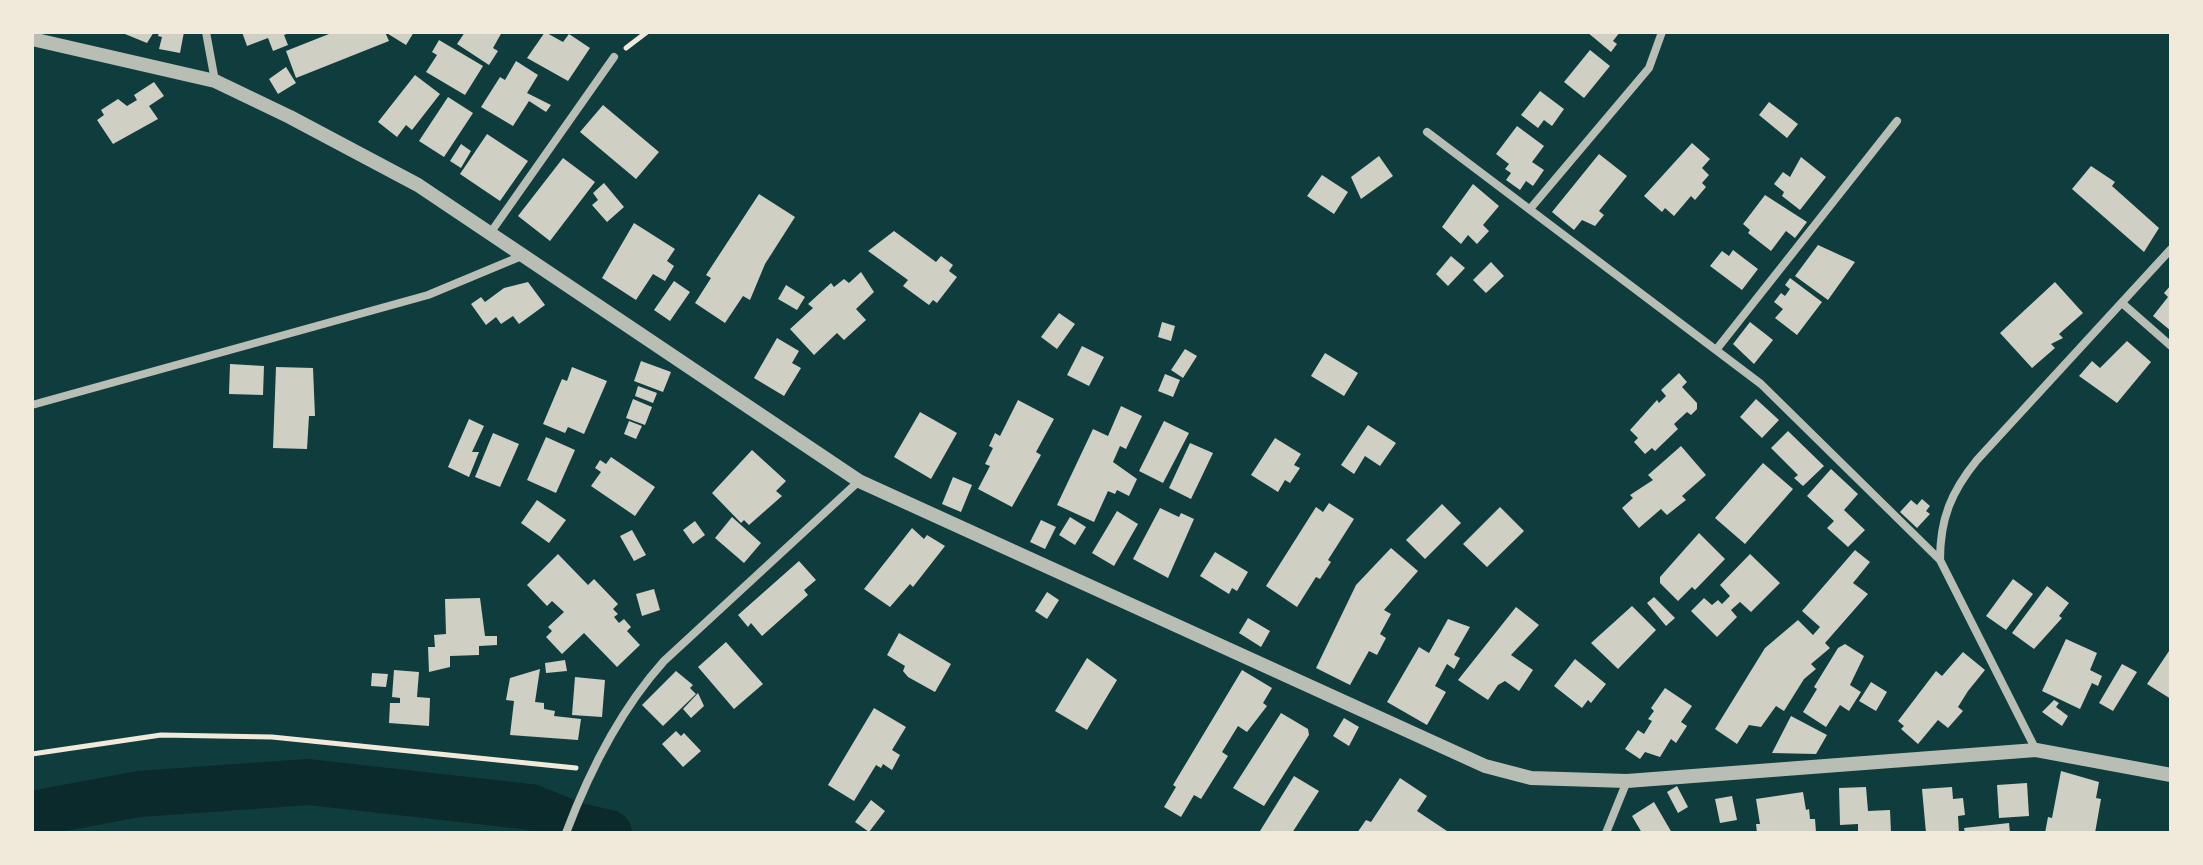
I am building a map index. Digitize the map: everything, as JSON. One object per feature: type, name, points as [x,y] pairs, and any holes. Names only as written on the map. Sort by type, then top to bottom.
[{"type":"street","points":[[206,32],[215,81]]},
{"type":"street","points":[[1530,209],[1649,68],[1662,32]]},
{"type":"street","points":[[32,39],[215,81],[418,185],[859,481],[1485,766],[1531,778],[1627,781],[2036,750],[2171,775]]},
{"type":"street","points":[[491,232],[614,57]]},
{"type":"street","points":[[1716,350],[1897,121]]},
{"type":"street","points":[[1427,132],[1761,384],[1940,560],[2036,750]]},
{"type":"street","points":[[1940,560],[1940,533],[1956,486],[2171,249]]},
{"type":"street","points":[[32,405],[428,295],[526,255]]},
{"type":"street","points":[[2122,303],[2171,346]]},
{"type":"street","points":[[566,833],[582,790],[639,690],[664,661],[859,481]]},
{"type":"street","points":[[1606,833],[1627,781]]},
{"type":"path","points":[[614,57],[647,32]]},
{"type":"path","points":[[32,754],[161,735],[272,737],[593,770]]},
{"type":"building","points":[[120,32],[154,32],[147,43]]},
{"type":"building","points":[[159,32],[184,32],[180,53],[159,49],[162,37],[158,36]]},
{"type":"building","points":[[242,32],[292,32],[284,35],[288,45],[273,51],[268,38],[247,46]]},
{"type":"building","points":[[334,32],[385,32],[389,41],[296,78],[286,51]]},
{"type":"building","points":[[385,32],[414,32],[406,45]]},
{"type":"building","points":[[465,32],[502,32],[493,48],[498,51],[489,65],[457,44]]},
{"type":"building","points":[[545,32],[563,42],[569,34],[590,48],[568,81],[527,58]]},
{"type":"building","points":[[1587,32],[1620,32],[1613,41],[1617,44],[1611,52]]},
{"type":"building","points":[[439,40],[483,66],[465,95],[426,72],[437,55],[432,52]]},
{"type":"building","points":[[1590,50],[1610,66],[1584,98],[1564,82]]},
{"type":"building","points":[[516,61],[538,75],[527,93],[551,105],[546,112],[529,101],[513,126],[481,107],[500,77],[505,80]]},
{"type":"building","points":[[286,67],[296,83],[278,94],[269,79]]},
{"type":"building","points":[[415,75],[440,94],[412,130],[406,125],[397,137],[378,122]]},
{"type":"building","points":[[154,82],[164,96],[149,106],[158,119],[113,144],[97,120],[104,115],[101,110],[118,99],[127,106],[137,100],[134,95]]},
{"type":"building","points":[[1540,91],[1564,109],[1552,126],[1544,120],[1538,128],[1521,115]]},
{"type":"building","points":[[448,97],[473,113],[444,157],[419,141]]},
{"type":"building","points":[[1769,102],[1798,124],[1787,138],[1759,115]]},
{"type":"building","points":[[603,105],[659,152],[636,179],[580,132]]},
{"type":"building","points":[[1517,126],[1544,146],[1532,162],[1544,170],[1533,186],[1526,181],[1520,190],[1506,180],[1511,173],[1505,169],[1509,164],[1496,154]]},
{"type":"building","points":[[487,134],[528,161],[500,201],[460,174]]},
{"type":"building","points":[[1692,143],[1710,159],[1702,168],[1709,175],[1702,183],[1706,187],[1695,200],[1691,196],[1674,216],[1665,208],[1662,212],[1644,196]]},
{"type":"building","points":[[461,144],[471,151],[461,168],[450,161]]},
{"type":"building","points":[[1599,154],[1627,176],[1599,211],[1604,215],[1595,226],[1582,220],[1574,230],[1552,212]]},
{"type":"building","points":[[1379,156],[1393,176],[1361,199],[1351,177]]},
{"type":"building","points":[[1801,157],[1826,177],[1800,210],[1782,196],[1784,192],[1774,184],[1783,172],[1790,177]]},
{"type":"building","points":[[563,158],[595,182],[550,241],[518,216]]},
{"type":"building","points":[[2091,166],[2115,182],[2112,186],[2159,228],[2144,252],[2072,189]]},
{"type":"building","points":[[1322,175],[1348,192],[1334,214],[1307,196]]},
{"type":"building","points":[[604,183],[624,207],[607,222],[592,205],[598,200],[593,193]]},
{"type":"building","points":[[1473,184],[1499,206],[1483,225],[1489,231],[1477,244],[1468,235],[1461,244],[1442,227]]},
{"type":"building","points":[[759,194],[795,217],[765,264],[750,300],[743,296],[725,323],[695,303],[711,278],[706,275]]},
{"type":"building","points":[[1765,195],[1807,222],[1795,238],[1786,231],[1771,251],[1748,233],[1750,230],[1743,224]]},
{"type":"building","points":[[634,223],[675,249],[667,261],[674,266],[665,281],[653,274],[636,300],[602,278]]},
{"type":"building","points":[[894,231],[936,262],[941,256],[953,265],[949,271],[957,277],[937,303],[933,300],[929,305],[903,286],[908,280],[868,251]]},
{"type":"building","points":[[1818,245],[1855,262],[1828,300],[1795,276]]},
{"type":"building","points":[[1733,250],[1758,269],[1742,290],[1710,266],[1722,251],[1729,256]]},
{"type":"building","points":[[1451,256],[1465,268],[1448,286],[1436,274]]},
{"type":"building","points":[[1491,262],[1504,276],[1486,293],[1473,280]]},
{"type":"building","points":[[861,272],[874,292],[856,309],[866,320],[844,340],[837,333],[814,355],[790,329],[813,308],[808,304],[831,283],[834,287],[844,279],[849,283]]},
{"type":"building","points":[[1790,278],[1822,302],[1797,335],[1775,318],[1783,309],[1774,302],[1781,293],[1785,296],[1790,289],[1785,285]]},
{"type":"building","points":[[674,281],[690,292],[670,321],[654,310]]},
{"type":"building","points":[[528,282],[545,305],[519,324],[513,316],[501,324],[496,317],[486,325],[471,304],[481,297],[485,302],[504,288]]},
{"type":"building","points":[[2055,282],[2083,313],[2059,334],[2063,338],[2051,344],[2055,348],[2032,368],[2000,333]]},
{"type":"building","points":[[786,285],[805,297],[797,310],[778,299]]},
{"type":"building","points":[[2171,285],[2171,331],[2153,316],[2168,297],[2164,293]]},
{"type":"building","points":[[1059,313],[1075,324],[1057,349],[1041,337]]},
{"type":"building","points":[[1162,322],[1175,326],[1171,341],[1158,337]]},
{"type":"building","points":[[1750,322],[1773,340],[1754,364],[1733,344]]},
{"type":"building","points":[[777,338],[799,351],[792,363],[801,368],[784,396],[754,378]]},
{"type":"building","points":[[2127,341],[2151,362],[2117,403],[2079,376],[2092,361],[2100,368]]},
{"type":"building","points":[[1082,346],[1104,357],[1089,386],[1067,375]]},
{"type":"building","points":[[1185,349],[1197,356],[1183,378],[1171,370]]},
{"type":"building","points":[[1325,353],[1358,373],[1344,396],[1311,376]]},
{"type":"building","points":[[641,361],[671,372],[663,392],[634,381]]},
{"type":"building","points":[[230,364],[264,366],[263,395],[229,394]]},
{"type":"building","points":[[276,367],[313,368],[315,416],[309,416],[307,449],[273,448]]},
{"type":"building","points":[[572,367],[607,381],[584,434],[568,427],[565,433],[543,424],[562,379],[567,381]]},
{"type":"building","points":[[1679,373],[1687,382],[1682,387],[1697,403],[1697,409],[1691,415],[1687,412],[1674,424],[1678,429],[1655,451],[1652,448],[1645,454],[1634,442],[1638,438],[1630,430],[1657,400],[1659,403],[1666,396],[1661,390]]},
{"type":"building","points":[[1165,374],[1180,380],[1173,397],[1158,391]]},
{"type":"building","points":[[638,386],[657,393],[653,403],[635,396]]},
{"type":"building","points":[[633,399],[652,407],[645,425],[626,418]]},
{"type":"building","points":[[1756,399],[1779,420],[1762,438],[1740,417]]},
{"type":"building","points":[[1018,400],[1054,419],[1036,452],[1041,455],[1012,507],[978,489],[990,466],[985,464],[993,448],[989,446],[995,433],[1000,436]]},
{"type":"building","points":[[1121,406],[1142,416],[1126,449],[1120,446],[1113,462],[1137,479],[1129,496],[1117,490],[1115,494],[1108,491],[1094,522],[1057,505],[1093,429],[1108,436]]},
{"type":"building","points":[[920,412],[957,433],[931,479],[894,457]]},
{"type":"building","points":[[469,419],[484,426],[472,452],[479,452],[469,477],[448,467]]},
{"type":"building","points":[[629,421],[642,426],[636,439],[624,434]]},
{"type":"building","points":[[1164,421],[1189,433],[1163,483],[1139,471]]},
{"type":"building","points":[[1368,425],[1396,443],[1380,466],[1365,456],[1354,474],[1341,465]]},
{"type":"building","points":[[1788,431],[1824,466],[1803,486],[1794,478],[1798,475],[1771,448]]},
{"type":"building","points":[[493,433],[519,444],[500,487],[475,477]]},
{"type":"building","points":[[546,437],[575,450],[556,493],[527,480]]},
{"type":"building","points":[[1275,438],[1301,454],[1294,465],[1300,468],[1290,483],[1285,480],[1278,492],[1251,475]]},
{"type":"building","points":[[1190,443],[1213,453],[1191,499],[1169,488]]},
{"type":"building","points":[[1681,446],[1706,475],[1682,496],[1686,500],[1667,515],[1661,509],[1639,528],[1622,508],[1633,498],[1630,495],[1653,480],[1648,475]]},
{"type":"building","points":[[752,450],[786,481],[776,491],[782,496],[749,525],[744,520],[741,523],[712,493]]},
{"type":"building","points":[[611,457],[655,487],[635,516],[591,486],[601,472],[595,468],[600,460],[606,464]]},
{"type":"building","points":[[1763,463],[1793,489],[1745,544],[1715,518]]},
{"type":"building","points":[[1831,469],[1858,494],[1844,510],[1865,530],[1848,547],[1827,528],[1834,521],[1807,496]]},
{"type":"building","points":[[953,477],[972,485],[961,512],[942,504]]},
{"type":"building","points":[[1922,499],[1930,506],[1926,511],[1930,514],[1917,528],[1900,512],[1911,500],[1917,505]]},
{"type":"building","points":[[537,500],[566,520],[549,543],[521,523]]},
{"type":"building","points":[[1329,503],[1354,519],[1328,560],[1331,562],[1320,579],[1316,577],[1297,607],[1266,586],[1316,507],[1323,512]]},
{"type":"building","points":[[1442,504],[1461,523],[1425,559],[1406,540]]},
{"type":"building","points":[[1500,507],[1524,531],[1487,567],[1463,544]]},
{"type":"building","points":[[1160,508],[1179,517],[1181,513],[1194,519],[1168,578],[1133,559]]},
{"type":"building","points":[[1117,511],[1138,524],[1114,566],[1092,553]]},
{"type":"building","points":[[732,517],[761,543],[744,563],[715,538]]},
{"type":"building","points":[[1070,517],[1086,527],[1075,545],[1059,535]]},
{"type":"building","points":[[1041,520],[1056,527],[1045,549],[1030,542]]},
{"type":"building","points":[[695,521],[705,535],[693,544],[683,530]]},
{"type":"building","points":[[912,528],[924,539],[927,535],[945,546],[913,587],[910,584],[890,607],[864,589]]},
{"type":"building","points":[[632,530],[646,555],[634,561],[620,536]]},
{"type":"building","points":[[1699,533],[1725,559],[1695,590],[1692,587],[1678,601],[1660,583],[1660,577]]},
{"type":"building","points":[[1391,548],[1418,571],[1384,610],[1391,614],[1380,634],[1386,638],[1377,655],[1369,651],[1350,685],[1316,668],[1356,585]]},
{"type":"building","points":[[1855,550],[1870,562],[1853,583],[1868,594],[1825,643],[1830,648],[1811,664],[1816,669],[1804,679],[1784,711],[1776,706],[1761,727],[1749,725],[1737,744],[1715,729],[1765,648],[1798,620],[1813,635],[1820,627],[1802,611]]},
{"type":"building","points":[[1215,552],[1248,572],[1237,591],[1232,588],[1229,594],[1200,576]]},
{"type":"building","points":[[558,554],[588,585],[594,579],[618,604],[613,609],[618,614],[614,617],[619,623],[624,619],[631,627],[627,631],[640,645],[617,667],[584,633],[562,654],[546,637],[552,631],[548,627],[564,612],[552,601],[547,606],[527,585]]},
{"type":"building","points":[[1750,554],[1780,583],[1751,612],[1740,602],[1731,610],[1737,617],[1717,637],[1691,611],[1704,598],[1712,605],[1718,600],[1722,604],[1730,596],[1720,585]]},
{"type":"building","points":[[799,561],[816,580],[804,590],[808,595],[762,636],[751,623],[748,627],[738,615]]},
{"type":"building","points":[[2013,579],[2033,594],[2006,630],[1986,616]]},
{"type":"building","points":[[2047,586],[2069,603],[2059,616],[2062,618],[2034,649],[2012,633]]},
{"type":"building","points":[[654,589],[660,610],[642,616],[636,594]]},
{"type":"building","points":[[1047,592],[1059,600],[1047,619],[1035,611]]},
{"type":"building","points":[[1654,597],[1675,618],[1666,626],[1647,603]]},
{"type":"building","points":[[480,598],[485,636],[497,636],[497,645],[479,646],[479,655],[450,656],[450,667],[429,672],[428,647],[435,647],[434,635],[446,634],[445,599]]},
{"type":"building","points":[[1632,606],[1656,630],[1618,669],[1591,643]]},
{"type":"building","points":[[1516,607],[1539,625],[1511,655],[1533,670],[1519,691],[1505,681],[1498,685],[1488,700],[1458,680]]},
{"type":"building","points":[[1248,618],[1270,631],[1261,647],[1239,633]]},
{"type":"building","points":[[1448,619],[1470,627],[1454,655],[1460,658],[1454,669],[1447,664],[1435,686],[1446,692],[1427,725],[1387,702],[1419,647],[1429,653]]},
{"type":"building","points":[[899,633],[951,664],[935,692],[908,677],[903,671],[905,666],[887,655]]},
{"type":"building","points":[[2066,639],[2097,653],[2090,670],[2102,676],[2098,686],[2092,683],[2080,709],[2042,691]]},
{"type":"building","points":[[726,642],[763,684],[734,709],[698,667]]},
{"type":"building","points":[[1845,644],[1864,656],[1850,685],[1861,692],[1849,711],[1840,705],[1826,727],[1803,712],[1838,648]]},
{"type":"building","points":[[2171,648],[2171,699],[2147,684]]},
{"type":"building","points":[[1963,652],[1985,670],[1958,707],[1963,711],[1948,728],[1938,720],[1918,744],[1901,729],[1904,726],[1898,721],[1936,671],[1942,676]]},
{"type":"building","points":[[1087,658],[1117,680],[1087,730],[1055,711]]},
{"type":"building","points":[[1575,659],[1606,684],[1591,703],[1588,700],[1582,708],[1554,686]]},
{"type":"building","points":[[565,660],[567,671],[546,673],[545,663]]},
{"type":"building","points":[[2122,664],[2137,672],[2113,711],[2099,703]]},
{"type":"building","points":[[540,669],[535,702],[544,703],[544,709],[555,711],[554,716],[581,719],[578,740],[510,735],[514,701],[506,700],[510,678]]},
{"type":"building","points":[[394,670],[419,672],[417,697],[430,698],[429,726],[389,723],[390,703],[400,703],[400,698],[392,697]]},
{"type":"building","points":[[1242,670],[1272,688],[1263,703],[1267,706],[1247,732],[1238,726],[1222,752],[1228,756],[1201,799],[1194,795],[1181,817],[1164,807],[1176,787],[1173,785]]},
{"type":"building","points":[[676,671],[693,685],[690,688],[696,694],[663,726],[642,705]]},
{"type":"building","points":[[372,673],[388,674],[386,687],[371,686]]},
{"type":"building","points":[[575,677],[605,680],[602,717],[572,715]]},
{"type":"building","points":[[1871,682],[1887,692],[1876,711],[1859,701]]},
{"type":"building","points":[[1665,688],[1692,706],[1681,722],[1687,726],[1676,743],[1671,739],[1660,757],[1645,752],[1640,759],[1625,749],[1638,730],[1644,734],[1652,721],[1648,719],[1654,711],[1651,708]]},
{"type":"building","points":[[698,693],[704,706],[691,718],[683,709]]},
{"type":"building","points":[[2054,700],[2059,703],[2056,707],[2068,716],[2062,726],[2042,712]]},
{"type":"building","points":[[874,708],[906,727],[892,750],[900,755],[892,770],[883,764],[881,768],[876,765],[854,801],[828,785]]},
{"type":"building","points":[[1281,713],[1308,729],[1309,735],[1264,806],[1233,788]]},
{"type":"building","points":[[1791,716],[1827,735],[1816,754],[1772,753]]},
{"type":"building","points":[[1344,718],[1359,727],[1349,746],[1333,736]]},
{"type":"building","points":[[676,731],[681,736],[684,733],[701,751],[683,767],[662,744]]},
{"type":"building","points":[[2061,771],[2099,782],[2096,798],[2101,799],[2095,833],[2045,833],[2048,817],[2052,818]]},
{"type":"building","points":[[1294,776],[1319,791],[1292,833],[1263,833],[1260,831]]},
{"type":"building","points":[[1400,778],[1427,796],[1417,811],[1450,833],[1357,833],[1366,820],[1371,822]]},
{"type":"building","points":[[2027,783],[2029,816],[1999,818],[1997,785]]},
{"type":"building","points":[[1677,786],[1688,807],[1678,813],[1667,792]]},
{"type":"building","points":[[1866,787],[1868,811],[1890,810],[1891,833],[1858,833],[1858,824],[1840,825],[1839,788]]},
{"type":"building","points":[[1952,787],[1953,799],[1963,798],[1965,815],[1958,816],[1959,833],[1926,833],[1922,789]]},
{"type":"building","points":[[1803,792],[1810,819],[1815,819],[1816,832],[1757,833],[1756,824],[1760,824],[1756,799]]},
{"type":"building","points":[[1732,796],[1737,820],[1720,823],[1715,799]]},
{"type":"building","points":[[871,800],[885,811],[869,832],[855,822]]},
{"type":"building","points":[[1654,802],[1672,833],[1642,833],[1632,816]]},
{"type":"building","points":[[2009,823],[2010,833],[1965,833],[1964,828]]},
{"type":"waterway","points":[[32,814],[139,794],[308,782],[531,807],[578,826],[609,833]]}]
